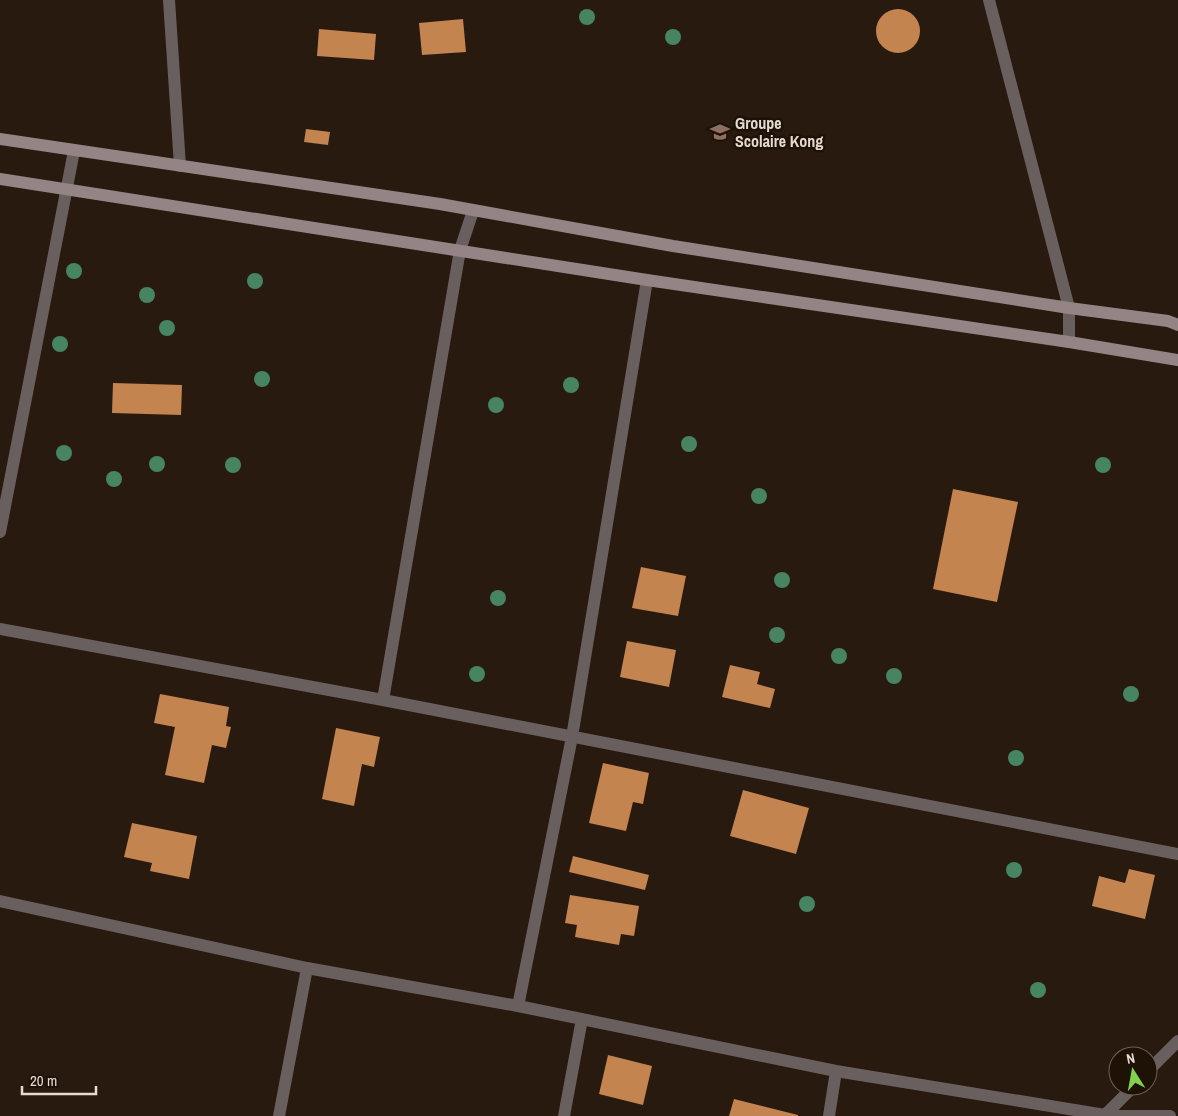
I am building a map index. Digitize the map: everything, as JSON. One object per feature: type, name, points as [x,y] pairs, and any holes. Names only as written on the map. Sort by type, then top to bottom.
[{"type":"main road","points":[[0,139],[473,211],[673,246],[1178,324]]},
{"type":"main road","points":[[0,179],[647,280],[1069,342],[1178,360]]},
{"type":"street","points":[[169,0],[180,166]]},
{"type":"street","points":[[989,0],[1070,308],[1069,342]]},
{"type":"street","points":[[0,532],[74,150]]},
{"type":"street","points":[[383,700],[460,250],[473,211]]},
{"type":"street","points":[[518,1006],[572,737],[647,280]]},
{"type":"street","points":[[0,629],[383,700],[1178,854]]},
{"type":"street","points":[[0,901],[307,968],[518,1006],[836,1071],[1105,1116],[1170,1116]]},
{"type":"street","points":[[279,1116],[307,968]]},
{"type":"street","points":[[564,1116],[582,1020]]},
{"type":"street","points":[[1158,1061],[1178,1041]]},
{"type":"street","points":[[828,1116],[836,1071]]},
{"type":"street","points":[[1105,1116],[1124,1096]]},
{"type":"building","points":[[898,9],[910,13],[916,19],[920,31],[916,43],[910,49],[898,53],[886,49],[880,43],[876,31],[880,19],[886,13]]},
{"type":"building","points":[[463,19],[466,52],[422,55],[419,23]]},
{"type":"building","points":[[319,29],[376,34],[374,60],[317,56]]},
{"type":"building","points":[[306,129],[330,132],[328,145],[304,142]]},
{"type":"building","points":[[113,383],[182,385],[181,415],[112,413]]},
{"type":"building","points":[[953,489],[1018,502],[997,602],[933,589]]},
{"type":"building","points":[[641,567],[686,576],[678,616],[632,608]]},
{"type":"building","points":[[627,641],[676,650],[669,687],[620,677]]},
{"type":"building","points":[[730,665],[760,672],[757,684],[775,689],[770,708],[722,697]]},
{"type":"building","points":[[160,694],[229,707],[226,726],[231,727],[226,748],[212,745],[204,783],[165,775],[175,727],[154,723]]},
{"type":"building","points":[[336,728],[380,737],[374,767],[362,764],[354,806],[322,799]]},
{"type":"building","points":[[603,763],[649,773],[643,804],[633,802],[626,831],[589,823]]},
{"type":"building","points":[[743,790],[809,808],[796,854],[730,836]]},
{"type":"building","points":[[132,823],[197,836],[189,879],[150,871],[152,863],[124,857]]},
{"type":"building","points":[[573,856],[649,875],[645,890],[569,872]]},
{"type":"building","points":[[1129,869],[1155,875],[1145,919],[1092,906],[1099,876],[1125,883]]},
{"type":"building","points":[[570,895],[639,906],[634,936],[621,934],[619,945],[575,937],[577,925],[565,923]]},
{"type":"building","points":[[608,1055],[652,1066],[643,1105],[599,1094]]},
{"type":"building","points":[[734,1099],[798,1115],[798,1116],[729,1116]]},
{"type":"place","name":"Groupe Scolaire Kong","points":[[720,132]]}]
